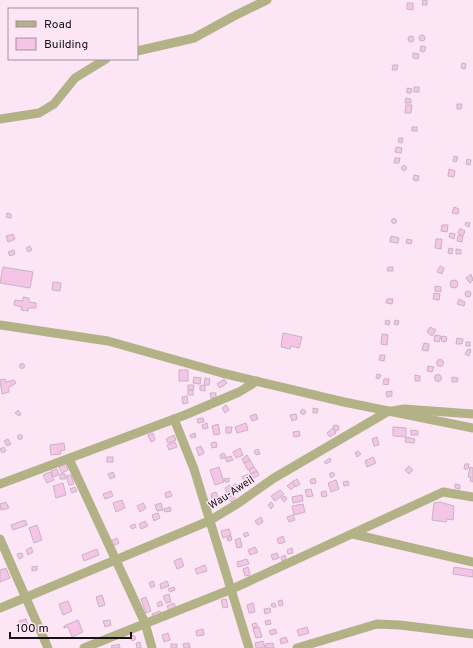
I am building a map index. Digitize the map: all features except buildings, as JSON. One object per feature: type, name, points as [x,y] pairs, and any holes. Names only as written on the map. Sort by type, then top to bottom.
[{"type":"street","points":[[138,51],[194,38],[267,0]]},
{"type":"street","points":[[0,119],[39,113],[54,104],[75,78],[104,60]]},
{"type":"street","points":[[0,324],[108,341],[258,381],[387,412],[473,428]]},
{"type":"street","points":[[0,484],[174,419],[239,392],[258,381]]},
{"type":"street","name":"Wau-Aweil","points":[[0,608],[209,521],[237,504],[274,478],[387,412],[404,409],[473,414]]},
{"type":"street","points":[[174,419],[189,454],[249,648]]},
{"type":"street","points":[[69,459],[145,623],[152,648]]},
{"type":"street","points":[[84,648],[232,590],[443,492],[473,497]]},
{"type":"street","points":[[353,534],[473,562]]},
{"type":"street","points":[[0,539],[48,648]]},
{"type":"street","points":[[297,648],[377,624],[400,625],[473,634]]}]
